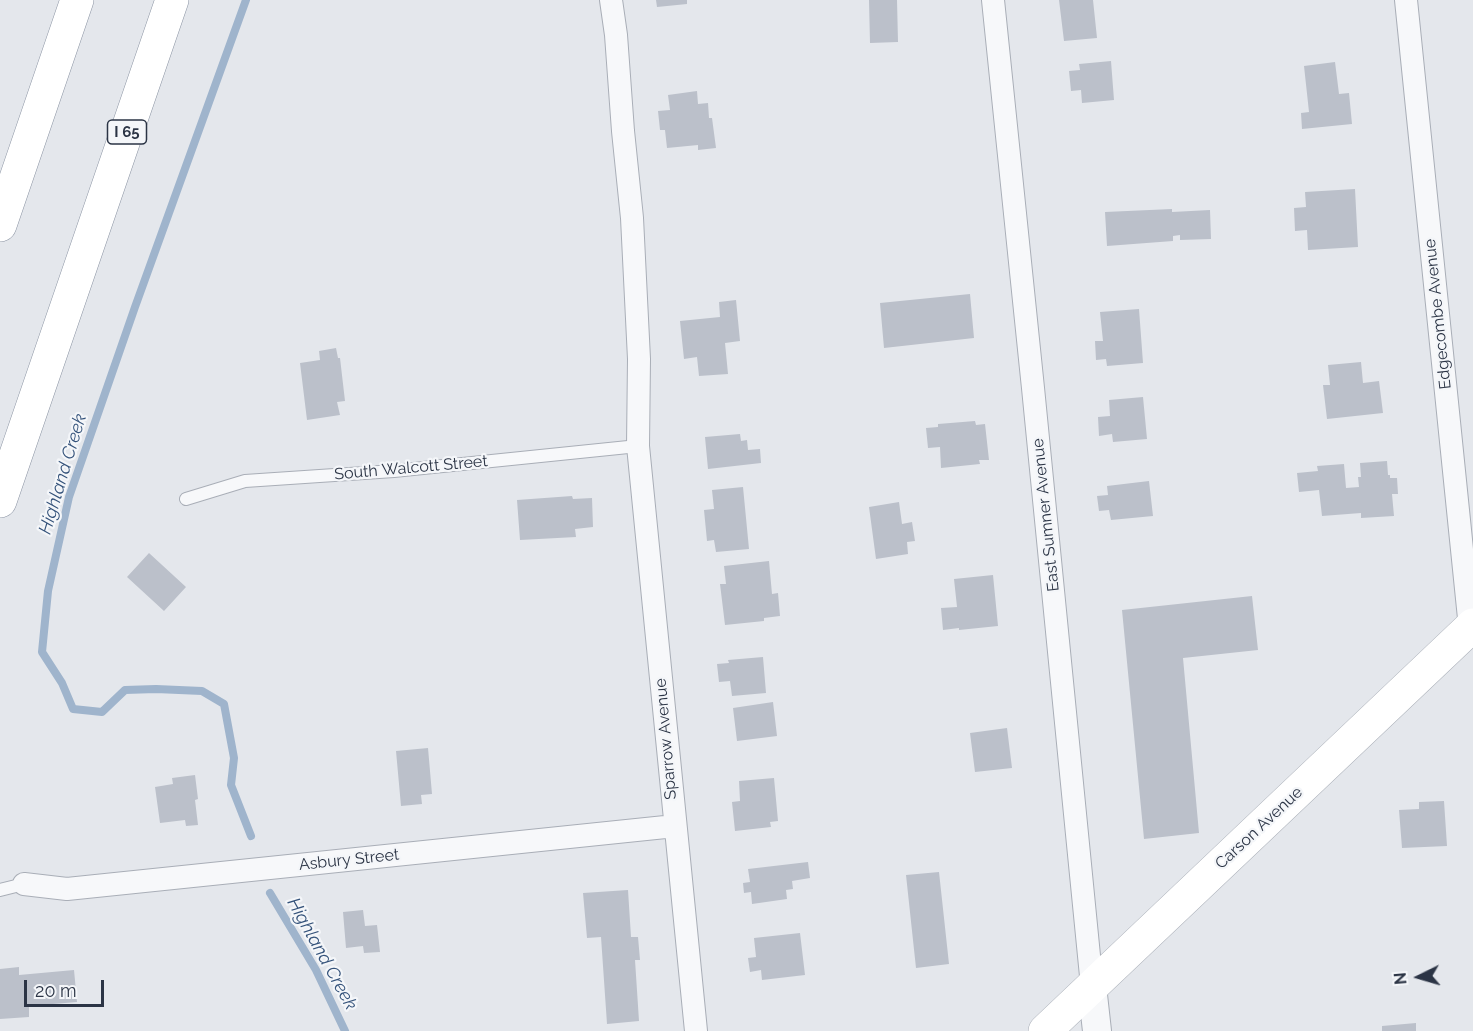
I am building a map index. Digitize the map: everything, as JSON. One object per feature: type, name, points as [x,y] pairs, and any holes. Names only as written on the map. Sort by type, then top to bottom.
[{"type":"main road","points":[[0,225],[77,0]]},
{"type":"main road","name":"I 65","points":[[0,501],[172,0]]},
{"type":"main road","name":"Carson Avenue","points":[[1045,1031],[1472,626]]},
{"type":"street","name":"Sparrow Avenue","points":[[611,0],[632,218],[639,359],[638,446],[696,1031]]},
{"type":"street","name":"East Sumner Avenue","points":[[993,0],[1096,1031]]},
{"type":"street","name":"Edgecombe Avenue","points":[[1406,0],[1472,626]]},
{"type":"street","name":"Asbury Street","points":[[24,884],[67,889],[675,826]]},
{"type":"lane","name":"South Walcott Street","points":[[186,499],[245,481],[393,471],[638,446]]},
{"type":"lane","points":[[0,890],[24,884]]},
{"type":"building","points":[[656,0],[687,0],[687,4],[657,7]]},
{"type":"building","points":[[869,0],[897,0],[898,42],[870,43]]},
{"type":"building","points":[[1059,0],[1093,0],[1097,38],[1064,41]]},
{"type":"building","points":[[1111,61],[1114,100],[1082,103],[1081,90],[1071,91],[1069,71],[1080,70],[1079,64]]},
{"type":"building","points":[[1335,62],[1339,94],[1349,93],[1352,124],[1302,129],[1301,113],[1309,112],[1304,66]]},
{"type":"building","points":[[697,91],[698,104],[708,103],[716,148],[698,150],[698,145],[667,148],[665,130],[660,130],[658,111],[670,110],[668,95]]},
{"type":"building","points":[[1355,189],[1358,247],[1308,250],[1307,230],[1295,231],[1294,208],[1306,207],[1305,192]]},
{"type":"building","points":[[1172,209],[1172,212],[1210,210],[1211,239],[1180,240],[1180,235],[1173,236],[1173,241],[1107,246],[1105,212]]},
{"type":"building","points":[[970,294],[974,338],[884,348],[880,303]]},
{"type":"building","points":[[736,300],[740,341],[725,343],[728,374],[699,376],[697,357],[684,359],[680,321],[720,317],[719,302]]},
{"type":"building","points":[[1139,309],[1143,363],[1107,366],[1106,359],[1096,360],[1095,341],[1103,341],[1100,312]]},
{"type":"building","points":[[336,348],[338,358],[340,358],[345,401],[337,402],[340,415],[307,420],[300,363],[320,360],[319,351]]},
{"type":"building","points":[[1361,362],[1363,383],[1379,381],[1383,413],[1327,419],[1323,385],[1330,385],[1328,365]]},
{"type":"building","points":[[1143,397],[1147,439],[1113,442],[1112,434],[1099,436],[1098,417],[1110,416],[1109,400]]},
{"type":"building","points":[[975,421],[976,425],[985,424],[989,460],[979,460],[980,464],[941,468],[940,447],[928,448],[926,428],[938,427],[938,424]]},
{"type":"building","points":[[740,434],[741,441],[747,440],[748,450],[760,449],[761,463],[708,469],[705,437]]},
{"type":"building","points":[[1387,461],[1388,475],[1390,478],[1397,478],[1398,494],[1392,494],[1394,516],[1361,518],[1361,513],[1322,516],[1319,490],[1299,492],[1297,473],[1318,471],[1317,466],[1344,464],[1346,488],[1359,487],[1360,463]]},
{"type":"building","points":[[1149,481],[1153,516],[1111,520],[1109,510],[1099,511],[1097,496],[1108,495],[1107,486]]},
{"type":"building","points":[[743,487],[749,549],[716,552],[714,540],[707,541],[704,510],[714,509],[712,490]]},
{"type":"building","points":[[572,496],[573,499],[592,498],[593,527],[575,529],[576,537],[520,540],[517,500]]},
{"type":"building","points":[[899,502],[902,524],[912,522],[915,541],[907,542],[908,554],[876,559],[869,507]]},
{"type":"building","points":[[149,553],[186,587],[164,611],[127,577]]},
{"type":"building","points":[[769,561],[772,594],[778,593],[780,616],[764,618],[764,621],[725,625],[720,584],[726,584],[724,566]]},
{"type":"building","points":[[993,575],[998,626],[943,630],[941,608],[957,607],[954,579]]},
{"type":"building","points":[[1252,596],[1258,650],[1183,658],[1199,833],[1144,839],[1122,610]]},
{"type":"building","points":[[763,657],[766,693],[732,696],[730,681],[719,682],[717,664],[729,663],[728,660]]},
{"type":"building","points":[[773,702],[777,736],[737,741],[733,708]]},
{"type":"building","points":[[1007,728],[1012,768],[975,772],[970,733]]},
{"type":"building","points":[[428,748],[432,794],[421,795],[422,804],[401,806],[396,751]]},
{"type":"building","points":[[195,775],[198,825],[186,826],[185,820],[160,823],[155,787],[173,784],[172,778]]},
{"type":"building","points":[[774,778],[778,821],[770,822],[771,827],[735,831],[732,802],[740,801],[739,781]]},
{"type":"building","points":[[1444,801],[1447,846],[1402,848],[1399,810],[1419,809],[1419,802]]},
{"type":"building","points":[[808,862],[810,878],[792,881],[793,889],[786,890],[787,899],[752,904],[751,892],[744,893],[743,883],[750,882],[748,869]]},
{"type":"building","points":[[939,872],[949,964],[916,968],[906,875]]},
{"type":"building","points":[[628,890],[631,937],[638,937],[640,960],[635,960],[639,1021],[607,1024],[601,937],[587,938],[583,893]]},
{"type":"building","points":[[363,910],[365,926],[377,925],[380,952],[364,953],[363,946],[346,948],[343,912]]},
{"type":"building","points":[[800,933],[805,975],[762,980],[761,970],[750,972],[748,958],[756,957],[754,938]]},
{"type":"building","points":[[19,967],[19,975],[74,970],[77,1002],[29,1006],[29,1017],[0,1019],[0,969]]},
{"type":"building","points":[[1416,1023],[1416,1031],[1382,1031],[1382,1026]]},
{"type":"waterway","name":"Highland Creek","points":[[246,0],[69,497],[48,591],[42,652],[62,683],[73,709],[102,712],[125,690],[202,691],[224,704],[234,758],[231,785],[251,836]]},
{"type":"waterway","name":"Highland Creek","points":[[270,893],[316,970],[345,1031]]}]
